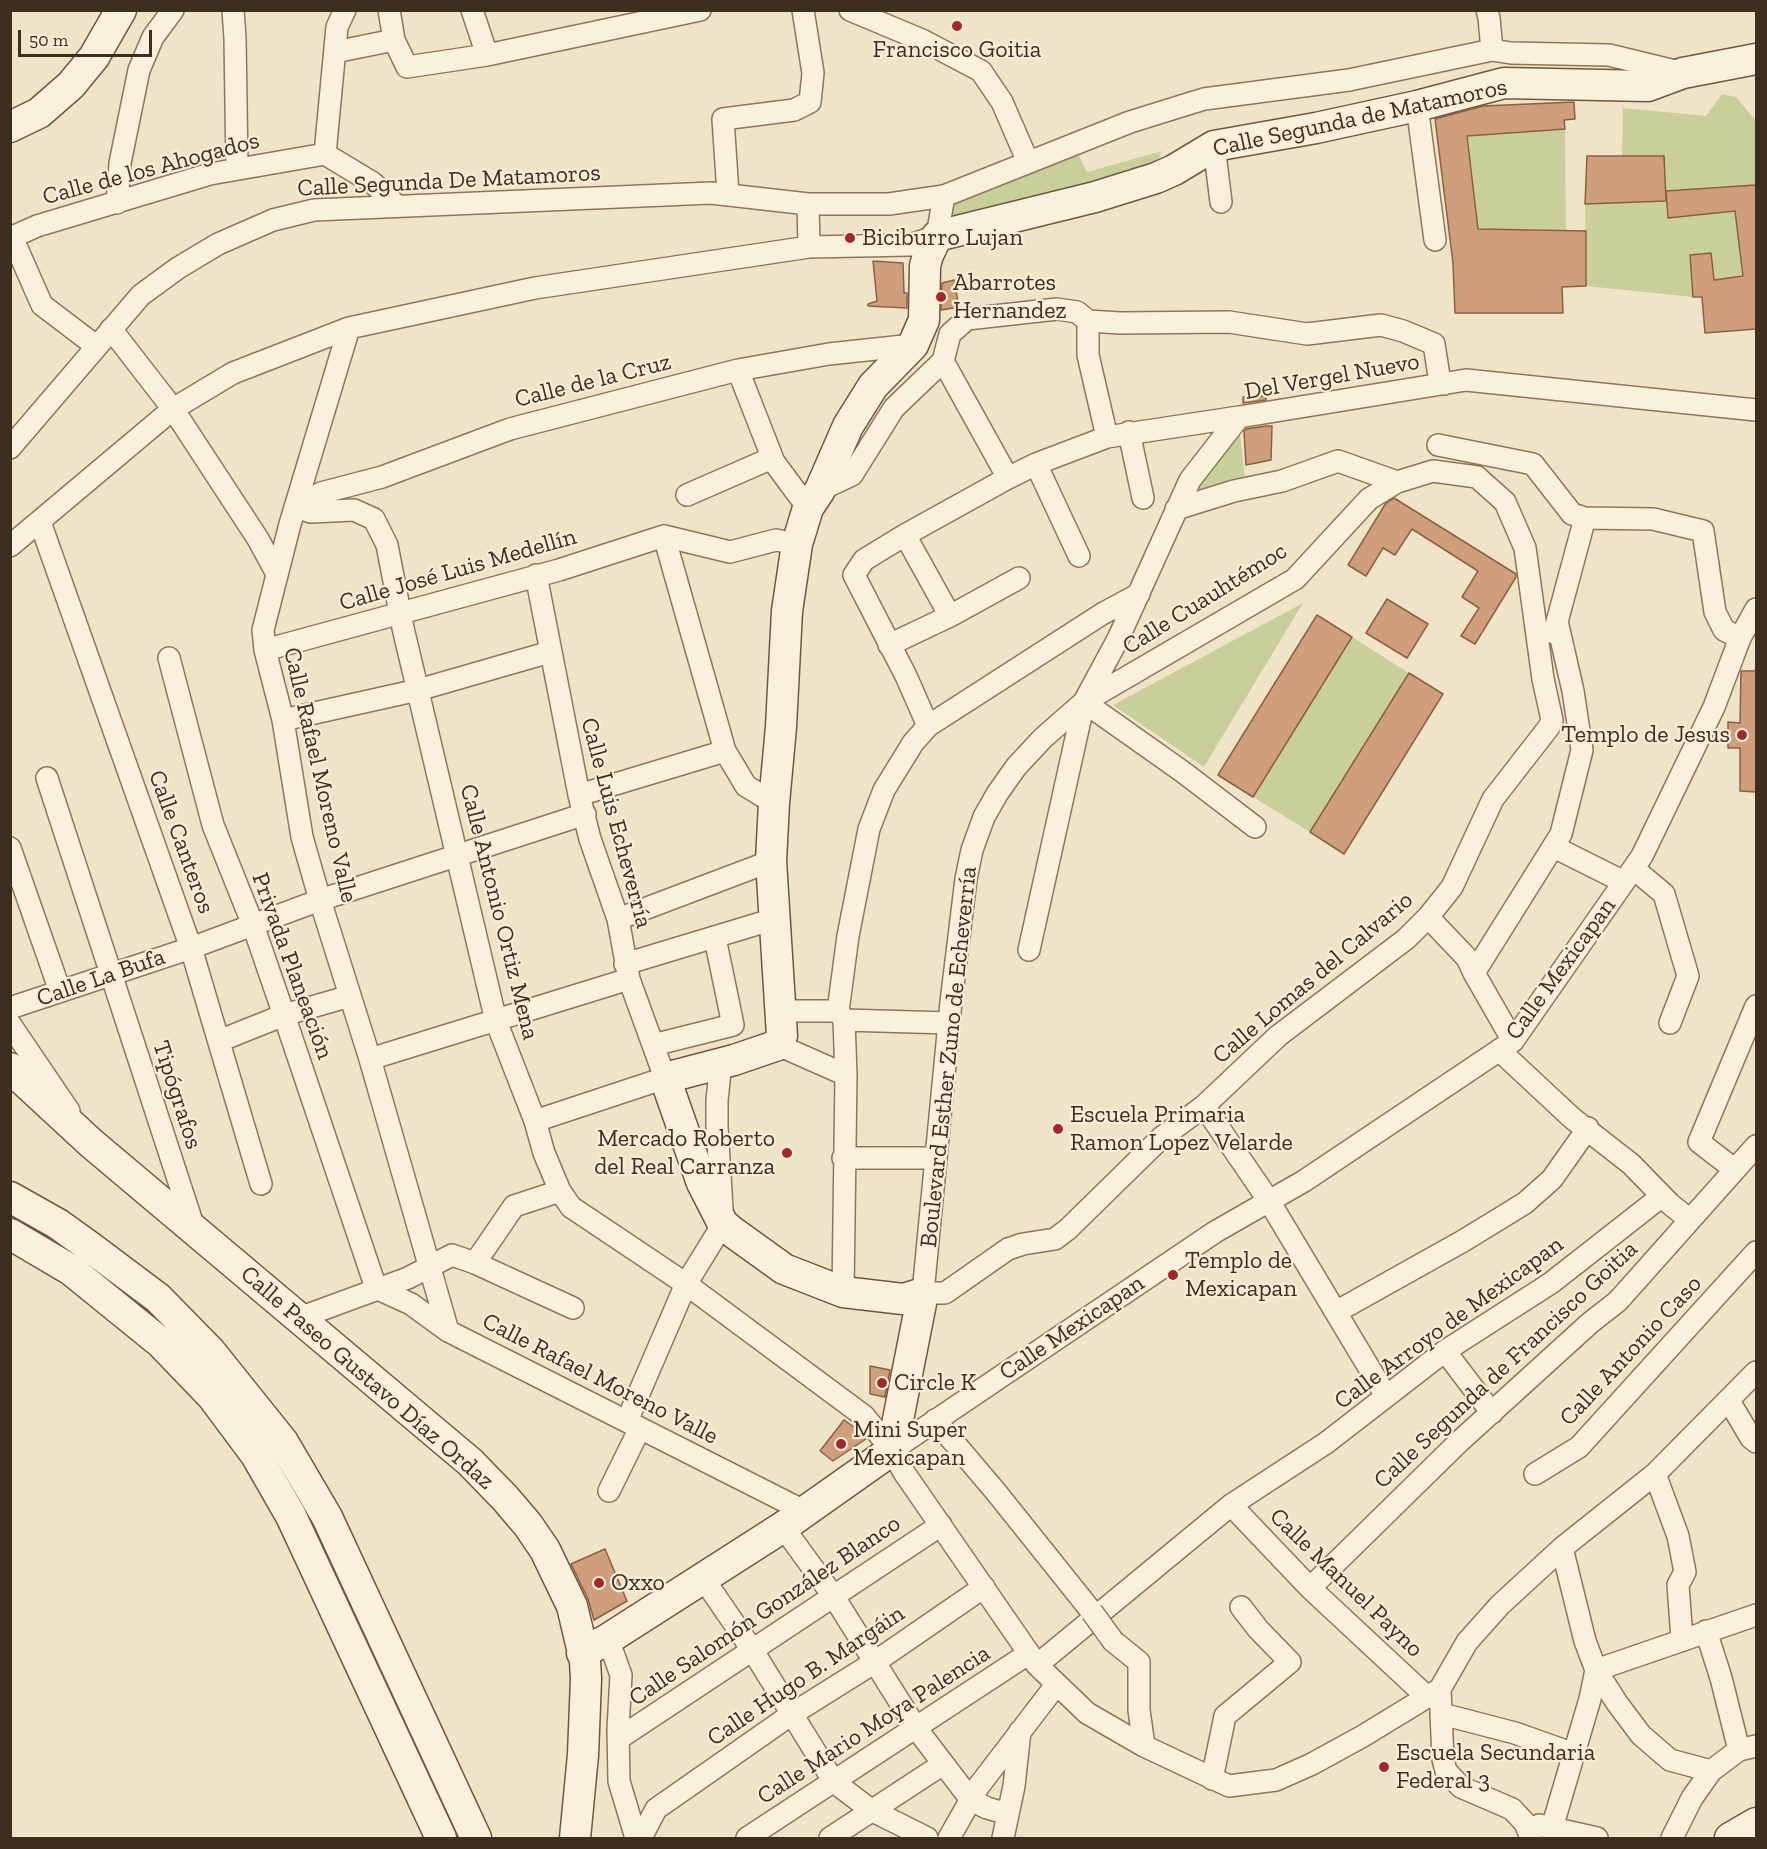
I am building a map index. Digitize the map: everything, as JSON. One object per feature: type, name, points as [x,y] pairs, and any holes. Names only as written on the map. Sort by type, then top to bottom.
[{"type":"main road","points":[[10,127],[39,113],[71,85],[94,57],[121,10]]},
{"type":"main road","name":"Calle Segunda de Matamoros","points":[[937,236],[1095,197],[1156,178],[1214,146],[1316,128],[1417,106],[1504,83],[1648,86],[1683,73],[1756,59]]},
{"type":"main road","points":[[923,1293],[903,1299],[843,1292],[784,1269],[723,1224],[702,1183],[665,1078],[778,1045],[782,1036],[771,861],[787,611],[797,544],[814,499],[849,426],[873,386],[913,345],[924,320],[925,266],[937,236]]},
{"type":"main road","name":"Calle Paseo Gustavo Díaz Ordaz","points":[[10,1068],[91,1143],[470,1462],[528,1525],[545,1550],[572,1606],[595,1646],[586,1670],[583,1755],[575,1839]]},
{"type":"main road","points":[[10,1197],[74,1236],[158,1298],[210,1351],[283,1442],[327,1517],[476,1839]]},
{"type":"main road","points":[[10,1234],[71,1270],[161,1343],[212,1396],[250,1447],[291,1516],[441,1839]]},
{"type":"main road","name":"Boulevard Esther Zuno de Echeverría","points":[[892,1450],[923,1293]]},
{"type":"main road","name":"Calle Mexicapan","points":[[595,1646],[793,1519],[892,1450]]},
{"type":"main road","points":[[1730,1839],[1756,1823]]},
{"type":"street","points":[[117,203],[120,163],[139,70],[153,37],[173,10]]},
{"type":"street","points":[[233,10],[236,38],[237,168]]},
{"type":"street","points":[[345,10],[337,27],[325,154],[373,183],[397,206]]},
{"type":"street","points":[[389,10],[394,40],[407,68],[487,55],[700,10]]},
{"type":"street","points":[[472,10],[487,55]]},
{"type":"street","points":[[728,194],[723,119],[794,110],[810,102],[813,74],[803,10]]},
{"type":"street","points":[[850,10],[924,41],[981,70],[1002,102],[1028,162]]},
{"type":"street","points":[[1487,10],[1490,18],[1492,50]]},
{"type":"street","points":[[335,52],[394,40]]},
{"type":"street","name":"Calle Segunda de Matamoros","points":[[944,196],[1130,122],[1204,99],[1349,80],[1492,50],[1511,53],[1609,55],[1683,73]]},
{"type":"street","points":[[1417,106],[1435,240]]},
{"type":"street","points":[[1214,146],[1221,202]]},
{"type":"street","name":"Calle de los Ahogados","points":[[11,237],[37,226],[210,174],[325,154]]},
{"type":"street","name":"Calle Segunda De Matamoros","points":[[10,448],[141,295],[178,268],[218,244],[273,220],[314,210],[711,193],[808,204],[889,204],[944,196]]},
{"type":"street","points":[[10,546],[173,409],[233,373],[349,328],[535,288],[809,247],[910,245],[937,236],[944,196]]},
{"type":"street","points":[[808,204],[809,247]]},
{"type":"street","points":[[11,237],[42,305],[96,346]]},
{"type":"street","points":[[738,370],[772,458],[814,499],[852,475],[894,408],[943,361],[950,334],[967,319],[1057,309],[1077,312],[1088,321],[1229,322],[1307,334],[1381,325],[1434,344],[1439,376],[1444,384]]},
{"type":"street","points":[[1088,321],[1088,355],[1107,437]]},
{"type":"street","name":"Calle Rafael Moreno Valle","points":[[349,328],[295,507],[263,630],[265,650],[283,720],[302,837],[370,1059],[447,1331]]},
{"type":"street","points":[[111,329],[173,409],[258,539],[277,574]]},
{"type":"street","name":"Calle de la Cruz","points":[[295,507],[321,493],[382,477],[510,429],[738,370],[829,354],[913,345]]},
{"type":"street","points":[[943,361],[1008,478]]},
{"type":"street","name":"Del Vergel Nuevo","points":[[1084,702],[1118,639],[1190,480],[1239,417],[1466,380],[1756,410]]},
{"type":"street","points":[[928,726],[906,676],[854,575],[864,560],[905,535],[1036,464],[1107,437],[1239,417]]},
{"type":"street","points":[[1129,432],[1143,498]]},
{"type":"street","points":[[1438,445],[1533,465],[1572,514],[1585,518],[1653,519],[1703,531],[1715,612],[1724,630],[1740,638]]},
{"type":"street","points":[[687,495],[772,458]]},
{"type":"street","points":[[1176,508],[1234,491],[1282,482],[1338,461],[1397,482]]},
{"type":"street","points":[[1036,464],[1078,555]]},
{"type":"street","name":"Calle Lomas del Calvario","points":[[923,1293],[945,1293],[1008,1249],[1055,1239],[1161,1138],[1204,1106],[1278,1036],[1406,939],[1428,917],[1452,887],[1493,799],[1550,727],[1552,720],[1543,679],[1525,548],[1505,502],[1477,477],[1433,471]]},
{"type":"street","name":"Calle Cuauhtémoc","points":[[1084,702],[1295,579],[1369,499],[1397,482],[1433,471]]},
{"type":"street","name":"Calle Antonio Ortiz Mena","points":[[295,507],[311,512],[354,510],[374,519],[387,545],[402,612],[403,628],[496,1021],[535,1121],[544,1154],[560,1191],[571,1207],[686,1284],[864,1416],[892,1450],[903,1471],[1033,1659],[1087,1713],[1144,1746],[1229,1786],[1276,1780],[1312,1764],[1363,1736],[1433,1692]]},
{"type":"street","name":"Calle Lomas del Calvario","points":[[1543,679],[1585,518]]},
{"type":"street","name":"Calle Canteros","points":[[39,522],[191,948],[261,1184]]},
{"type":"street","points":[[905,535],[950,616]]},
{"type":"street","points":[[774,803],[746,786],[725,751],[664,536],[730,552],[776,540],[797,544]]},
{"type":"street","name":"Calle José Luis Medellín","points":[[265,650],[559,570],[664,536]]},
{"type":"street","name":"Calle Luis Echeverría","points":[[536,575],[590,839],[618,919],[627,972],[665,1078]]},
{"type":"street","points":[[889,645],[950,616],[1019,578]]},
{"type":"street","points":[[843,1292],[843,1158],[846,1074],[841,1015],[848,936],[869,829],[890,779],[913,743],[928,726],[1102,614],[1139,594]]},
{"type":"street","name":"Calle Mexicapan","points":[[892,1450],[1215,1232],[1332,1162],[1506,1046],[1642,856],[1714,707],[1740,638],[1756,609]]},
{"type":"street","points":[[1474,973],[1561,834],[1582,750],[1573,691],[1557,621]]},
{"type":"street","points":[[283,720],[418,690],[550,652]]},
{"type":"street","name":"Privada Planeación","points":[[169,658],[213,825],[253,925],[376,1288]]},
{"type":"street","points":[[1029,950],[1084,702],[1255,827]]},
{"type":"street","name":"Boulevard Esther Zuno de Echeverría","points":[[923,1293],[949,1023],[966,879],[972,850],[984,818],[1016,766],[1043,738],[1084,702]]},
{"type":"street","name":"Calle La Bufa","points":[[10,1008],[191,948],[320,900],[456,856],[582,804],[725,751]]},
{"type":"street","name":"Tipógrafos","points":[[47,778],[195,1232]]},
{"type":"street","points":[[1554,847],[1629,876],[1664,894],[1688,976],[1670,1023]]},
{"type":"street","points":[[10,848],[60,991]]},
{"type":"street","points":[[618,919],[771,861]]},
{"type":"street","points":[[1428,917],[1467,958],[1506,1046],[1572,1118],[1588,1128],[1631,1164],[1662,1196],[1690,1220]]},
{"type":"street","points":[[370,1059],[496,1021],[715,938],[774,919]]},
{"type":"street","points":[[653,1045],[733,1025],[715,938]]},
{"type":"street","points":[[219,1041],[284,1015],[350,996]]},
{"type":"street","points":[[1734,1170],[1699,1142],[1756,1006]]},
{"type":"street","points":[[782,1011],[949,1023]]},
{"type":"street","points":[[10,1024],[91,1143]]},
{"type":"street","points":[[778,1045],[846,1074]]},
{"type":"street","points":[[609,1491],[686,1284],[723,1224],[717,1118],[721,1063]]},
{"type":"street","points":[[535,1121],[665,1078]]},
{"type":"street","points":[[1204,1106],[1269,1201],[1386,1396]]},
{"type":"street","points":[[1336,1312],[1463,1241],[1525,1203],[1552,1179],[1588,1128]]},
{"type":"street","name":"Calle Segunda de Francisco Goitia","points":[[1310,1588],[1460,1441],[1590,1323],[1618,1301],[1756,1146]]},
{"type":"street","points":[[843,1158],[936,1158]]},
{"type":"street","points":[[475,1263],[514,1206],[560,1191]]},
{"type":"street","name":"Calle Arroyo de Mexicapan","points":[[1033,1659],[1231,1505],[1326,1443],[1445,1351],[1551,1283],[1662,1196]]},
{"type":"street","name":"Calle Antonio Caso","points":[[1535,1474],[1579,1447],[1756,1252]]},
{"type":"street","points":[[299,1318],[408,1278],[452,1255],[475,1263],[573,1308]]},
{"type":"street","name":"Calle Rafael Moreno Valle","points":[[376,1288],[411,1304],[447,1331],[633,1425],[793,1519]]},
{"type":"street","points":[[1445,1351],[1492,1413]]},
{"type":"street","points":[[1597,1839],[1552,1828],[1528,1831],[1512,1809],[1461,1787],[1448,1776],[1443,1759],[1442,1714],[1433,1692],[1467,1642],[1500,1605],[1562,1548],[1654,1474],[1756,1372]]},
{"type":"street","points":[[1729,1401],[1751,1438],[1756,1442]]},
{"type":"street","points":[[935,1420],[996,1492],[1113,1641],[1139,1662],[1138,1710],[1144,1746]]},
{"type":"street","points":[[1654,1474],[1678,1536],[1685,1572],[1678,1585],[1682,1639]]},
{"type":"street","name":"Calle Manuel Payno","points":[[1231,1505],[1310,1588],[1433,1692]]},
{"type":"street","points":[[793,1519],[834,1597],[916,1728],[971,1800],[987,1808],[1008,1814]]},
{"type":"street","name":"Calle Salomón González Blanco","points":[[618,1739],[941,1525]]},
{"type":"street","points":[[1562,1548],[1585,1641],[1596,1670],[1617,1704],[1641,1735],[1670,1760],[1711,1771]]},
{"type":"street","points":[[703,1578],[753,1651],[834,1782],[871,1810],[927,1839]]},
{"type":"street","name":"Calle Hugo B. Margáin","points":[[638,1839],[656,1809],[792,1714],[875,1662],[984,1587]]},
{"type":"street","points":[[1212,1779],[1225,1716],[1290,1662],[1258,1629],[1241,1607]]},
{"type":"street","points":[[1596,1670],[1756,1615]]},
{"type":"street","points":[[1672,1839],[1692,1798],[1711,1771],[1748,1748],[1706,1631]]},
{"type":"street","points":[[595,1646],[621,1675],[619,1781],[638,1839]]},
{"type":"street","name":"Calle Mario Moya Palencia","points":[[756,1837],[916,1728],[1033,1659]]},
{"type":"street","points":[[1552,1828],[1590,1699],[1596,1670]]},
{"type":"street","points":[[949,1839],[971,1800],[1020,1730],[1062,1690]]},
{"type":"street","points":[[1442,1714],[1515,1733],[1574,1754]]},
{"type":"street","points":[[1004,1839],[1014,1786],[1020,1730]]},
{"type":"street","points":[[830,1839],[943,1764]]},
{"type":"green space","points":[[1722,94],[1736,97],[1756,121],[1756,185],[1666,191],[1664,156],[1622,156],[1623,108],[1706,116]]},
{"type":"green space","points":[[1565,129],[1566,230],[1478,229],[1467,136]]},
{"type":"green space","points":[[1162,151],[1152,172],[943,223],[947,201],[1077,152],[1087,172]]},
{"type":"green space","points":[[1667,200],[1735,211],[1743,276],[1714,280],[1690,255],[1693,297],[1586,286],[1585,204]]},
{"type":"green space","points":[[1238,418],[1246,487],[1208,497],[1193,487]]},
{"type":"green space","points":[[1303,603],[1204,767],[1113,705]]},
{"type":"green space","points":[[1352,637],[1409,673],[1310,832],[1253,797]]},
{"type":"building","points":[[1574,102],[1575,119],[1564,120],[1565,129],[1467,136],[1478,229],[1586,231],[1586,286],[1562,287],[1563,313],[1455,313],[1453,263],[1435,119],[1483,106]]},
{"type":"building","points":[[1587,156],[1664,156],[1666,201],[1585,204]]},
{"type":"building","points":[[1756,185],[1756,329],[1705,333],[1702,297],[1693,297],[1690,255],[1711,253],[1714,280],[1743,276],[1735,211],[1668,218],[1666,191]]},
{"type":"building","points":[[873,261],[903,263],[907,308],[868,306],[877,301]]},
{"type":"building","points":[[954,280],[959,307],[941,310],[942,283]]},
{"type":"building","points":[[1266,396],[1266,400],[1243,403],[1243,397]]},
{"type":"building","points":[[1272,426],[1271,460],[1246,465],[1244,431]]},
{"type":"building","points":[[1394,498],[1516,574],[1475,644],[1461,636],[1479,608],[1462,597],[1478,571],[1412,529],[1395,555],[1383,548],[1366,576],[1348,565],[1386,503]]},
{"type":"building","points":[[1387,599],[1428,624],[1407,658],[1366,633]]},
{"type":"building","points":[[1317,615],[1352,637],[1253,797],[1218,775]]},
{"type":"building","name":"Templo de Jesus","points":[[1741,671],[1756,671],[1756,792],[1740,791],[1740,748],[1728,748],[1728,722],[1740,723]]},
{"type":"building","points":[[1409,673],[1443,694],[1344,854],[1310,832]]},
{"type":"building","name":"Circle K","points":[[870,1366],[890,1370],[885,1397],[870,1394]]},
{"type":"building","name":"Mini Super Mexicapan","points":[[844,1420],[861,1432],[866,1439],[833,1461],[820,1451]]},
{"type":"building","name":"Oxxo","points":[[605,1549],[627,1601],[594,1620],[588,1599],[571,1564]]},
{"type":"place","name":"Francisco Goitia","points":[[957,26]]},
{"type":"place","name":"Biciburro Lujan","points":[[850,238]]},
{"type":"place","name":"Abarrotes Hernandez","points":[[941,297]]},
{"type":"place","name":"Templo de Jesus","points":[[1742,735]]},
{"type":"place","name":"Escuela Primaria Ramon Lopez Velarde","points":[[1058,1129]]},
{"type":"place","name":"Mercado Roberto del Real Carranza","points":[[787,1153]]},
{"type":"place","name":"Templo de Mexicapan","points":[[1173,1275]]},
{"type":"place","name":"Circle K","points":[[882,1383]]},
{"type":"place","name":"Mini Super Mexicapan","points":[[841,1444]]},
{"type":"place","name":"Oxxo","points":[[599,1583]]},
{"type":"place","name":"Escuela Secundaria Federal 3","points":[[1384,1767]]}]
